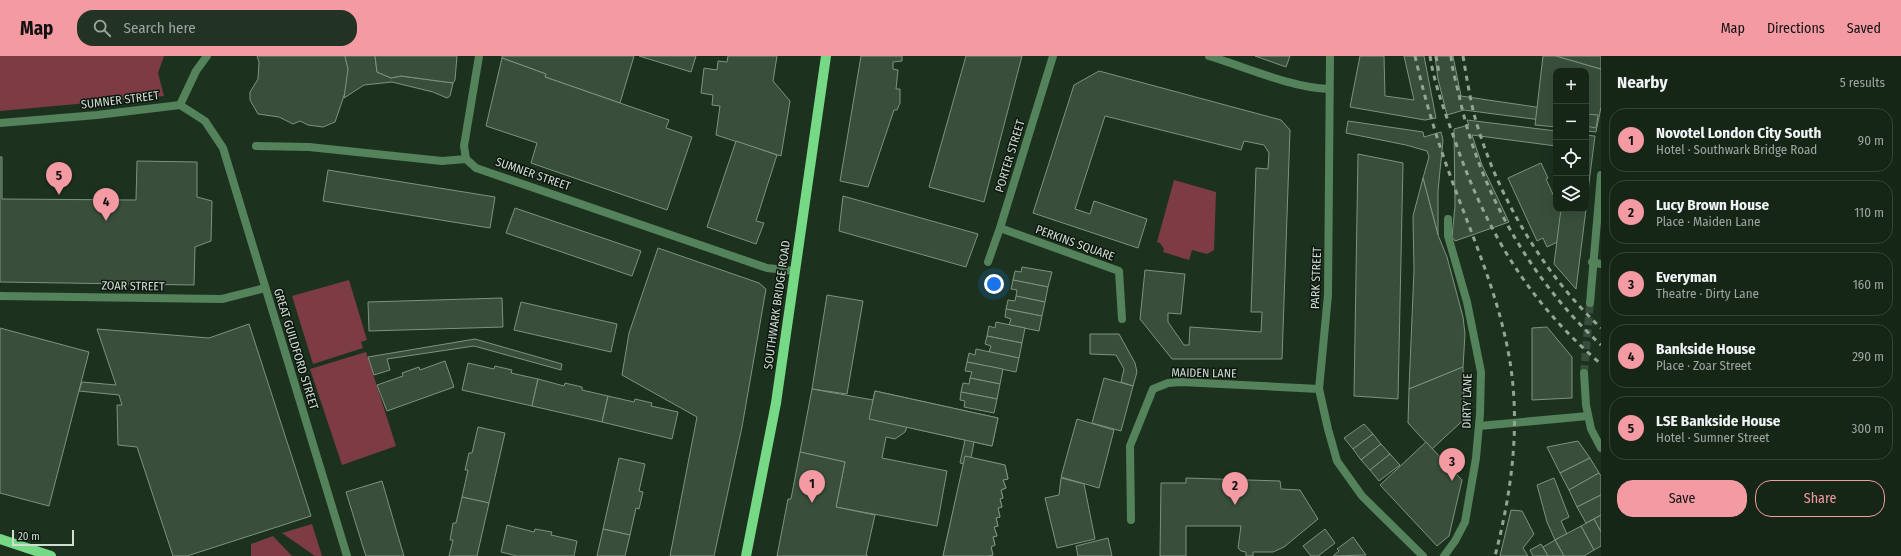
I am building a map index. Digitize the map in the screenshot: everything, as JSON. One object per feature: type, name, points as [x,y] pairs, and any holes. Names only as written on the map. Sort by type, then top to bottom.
[{"type":"main road","name":"SOUTHWARK BRIDGE ROAD","points":[[746,556],[776,403],[826,56]]},
{"type":"main road","points":[[0,539],[51,556]]},
{"type":"street","points":[[180,105],[196,71],[207,56]]},
{"type":"street","points":[[256,146],[309,146],[442,161],[466,159],[464,146],[479,56]]},
{"type":"street","name":"PORTER STREET","points":[[988,262],[1000,228],[1053,56]]},
{"type":"street","points":[[1209,56],[1285,80],[1319,89],[1329,89]]},
{"type":"street","name":"PARK STREET","points":[[1330,56],[1328,295],[1319,390],[1337,461],[1362,496],[1423,556]]},
{"type":"street","name":"SUMNER STREET","points":[[0,123],[180,105]]},
{"type":"street","name":"GREAT GUILDFORD STREET","points":[[180,105],[205,121],[223,148],[264,288],[347,556]]},
{"type":"street","name":"SUMNER STREET","points":[[466,159],[476,168],[767,268],[795,272]]},
{"type":"street","points":[[1590,303],[1592,262],[1601,175]]},
{"type":"street","name":"DIRTY LANE","points":[[1444,556],[1465,522],[1476,458],[1481,372],[1467,302],[1448,236],[1448,219]]},
{"type":"street","name":"PERKINS SQUARE","points":[[1000,228],[1119,272],[1122,319]]},
{"type":"street","points":[[1592,262],[1601,264]]},
{"type":"street","name":"ZOAR STREET","points":[[0,296],[222,299],[264,288]]},
{"type":"street","points":[[1584,373],[1588,416],[1591,429],[1601,448]]},
{"type":"street","name":"MAIDEN LANE","points":[[1131,520],[1130,446],[1153,389],[1168,383],[1181,382],[1319,390]]},
{"type":"street","points":[[1479,426],[1588,416]]},
{"type":"shaded area","points":[[0,56],[164,56],[158,73],[164,96],[0,111]]},
{"type":"shaded area","points":[[1174,180],[1216,192],[1214,250],[1207,254],[1192,250],[1189,260],[1163,252],[1164,249],[1160,243],[1157,242]]},
{"type":"shaded area","points":[[349,280],[367,340],[361,342],[363,348],[313,364],[292,296]]},
{"type":"shaded area","points":[[366,352],[396,446],[342,465],[310,369]]},
{"type":"shaded area","points":[[312,524],[322,556],[315,556],[282,533]]},
{"type":"shaded area","points":[[273,536],[292,556],[251,556],[251,544]]},
{"type":"building","points":[[257,56],[345,56],[348,69],[347,87],[335,122],[323,127],[308,125],[300,121],[293,124],[279,117],[258,114],[250,100],[250,92],[258,79],[259,62]]},
{"type":"building","points":[[345,56],[375,56],[377,72],[391,78],[401,76],[453,83],[450,96],[447,98],[433,92],[392,82],[364,85],[344,98],[348,69]]},
{"type":"building","points":[[375,56],[457,56],[455,80],[453,83],[401,76],[391,78],[377,72]]},
{"type":"building","points":[[502,56],[634,56],[620,103],[545,77],[546,74],[502,58]]},
{"type":"building","points":[[639,56],[696,56],[691,72]]},
{"type":"building","points":[[728,56],[777,56],[773,81],[790,101],[781,156],[716,135],[720,106],[712,105],[713,95],[701,93],[704,68],[717,70],[718,61],[727,62]]},
{"type":"building","points":[[861,56],[902,56],[902,61],[893,62],[893,69],[898,70],[896,89],[900,89],[900,103],[897,110],[894,110],[868,187],[840,181]]},
{"type":"building","points":[[966,56],[1022,56],[984,202],[929,187]]},
{"type":"building","points":[[1255,56],[1290,56],[1286,67]]},
{"type":"building","points":[[1360,56],[1384,56],[1385,96],[1414,100],[1404,56],[1424,56],[1436,118],[1425,120],[1350,107]]},
{"type":"building","points":[[1435,56],[1453,56],[1461,96],[1553,110],[1553,122],[1464,110],[1447,115],[1438,79]]},
{"type":"building","points":[[1543,56],[1556,56],[1601,69],[1601,107],[1596,132],[1589,131],[1589,68],[1553,68],[1553,127],[1535,125]]},
{"type":"building","points":[[1556,56],[1601,56],[1601,69]]},
{"type":"building","points":[[502,58],[546,74],[545,77],[669,120],[666,128],[692,137],[667,210],[531,163],[537,143],[486,126]]},
{"type":"building","points":[[1099,71],[1281,120],[1290,130],[1282,359],[1172,359],[1140,319],[1145,270],[1185,274],[1181,314],[1168,313],[1168,322],[1184,345],[1189,345],[1190,327],[1261,332],[1262,312],[1251,312],[1256,168],[1268,169],[1269,153],[1264,145],[1244,141],[1241,150],[1105,116],[1075,209],[1090,214],[1094,201],[1147,219],[1138,248],[1033,213],[1074,85]]},
{"type":"building","points":[[1589,114],[1598,115],[1596,128],[1589,127]]},
{"type":"building","points":[[1467,120],[1553,131],[1553,146],[1472,135],[1482,165],[1509,222],[1455,241],[1452,237],[1455,206],[1454,129],[1469,125]]},
{"type":"building","points":[[1348,121],[1423,132],[1424,137],[1441,132],[1443,140],[1438,191],[1438,235],[1423,178],[1429,157],[1427,151],[1406,145],[1346,133]]},
{"type":"building","points":[[1589,135],[1595,136],[1589,183]]},
{"type":"building","points":[[736,141],[777,155],[756,221],[764,223],[756,244],[707,227]]},
{"type":"building","points":[[1358,154],[1403,163],[1398,399],[1354,396]]},
{"type":"building","points":[[0,157],[2,157],[2,199],[136,200],[137,161],[197,162],[197,197],[212,201],[211,241],[195,247],[194,285],[0,282]]},
{"type":"building","points":[[1541,163],[1553,194],[1553,212],[1561,212],[1572,235],[1547,247],[1543,238],[1537,241],[1508,178]]},
{"type":"building","points":[[328,170],[495,197],[490,228],[323,201]]},
{"type":"building","points":[[1423,178],[1438,235],[1447,257],[1463,317],[1465,334],[1463,367],[1409,389],[1414,270],[1413,216]]},
{"type":"building","points":[[843,196],[978,234],[966,267],[839,231]]},
{"type":"building","points":[[515,208],[641,251],[632,276],[506,233]]},
{"type":"building","points":[[1561,212],[1586,212],[1576,289],[1554,264]]},
{"type":"building","points":[[658,248],[759,283],[766,289],[742,427],[714,556],[670,556],[697,417],[622,375],[629,333]]},
{"type":"building","points":[[1022,267],[1052,272],[1048,287],[1013,280],[1015,271],[1021,272]]},
{"type":"building","points":[[1013,280],[1048,287],[1045,302],[1016,296],[1017,290],[1011,289]]},
{"type":"building","points":[[827,295],[863,301],[847,394],[812,389]]},
{"type":"building","points":[[1016,296],[1045,302],[1042,316],[1006,309],[1008,300],[1015,301]]},
{"type":"building","points":[[502,298],[503,327],[369,331],[368,302]]},
{"type":"building","points":[[521,302],[617,324],[611,352],[514,330]]},
{"type":"building","points":[[1006,309],[1042,316],[1039,331],[1009,325],[1011,319],[1005,317]]},
{"type":"building","points":[[996,322],[1025,328],[1022,343],[987,336],[989,326],[995,328]]},
{"type":"building","points":[[249,324],[311,516],[187,556],[173,556],[137,447],[118,445],[117,405],[122,405],[119,395],[79,391],[82,382],[116,385],[97,329],[209,338]]},
{"type":"building","points":[[1547,327],[1572,357],[1572,398],[1532,400],[1532,328]]},
{"type":"building","points":[[0,328],[89,352],[49,506],[0,493]]},
{"type":"building","points":[[1090,334],[1119,334],[1135,363],[1137,372],[1133,386],[1121,382],[1124,369],[1116,355],[1090,354]]},
{"type":"building","points":[[987,336],[1022,343],[1019,358],[989,352],[991,346],[985,344]]},
{"type":"building","points":[[475,339],[562,364],[561,370],[474,346],[387,359],[390,370],[374,375],[368,357]]},
{"type":"building","points":[[976,349],[1019,358],[1016,372],[967,362],[969,353],[975,355]]},
{"type":"building","points":[[445,361],[454,387],[387,411],[377,385],[403,376],[402,373],[419,367],[420,370]]},
{"type":"building","points":[[967,362],[1003,369],[1000,384],[970,378],[972,372],[965,371]]},
{"type":"building","points":[[468,363],[494,369],[495,366],[512,370],[511,373],[538,379],[532,406],[462,390]]},
{"type":"building","points":[[1463,367],[1464,404],[1472,412],[1432,449],[1408,423],[1409,389]]},
{"type":"building","points":[[970,378],[1000,384],[997,399],[961,392],[963,383],[969,384]]},
{"type":"building","points":[[1104,378],[1133,386],[1121,431],[1092,423]]},
{"type":"building","points":[[538,379],[564,386],[565,383],[582,387],[582,390],[608,396],[602,422],[532,406]]},
{"type":"building","points":[[812,389],[873,400],[875,391],[998,418],[992,446],[974,442],[971,458],[1005,465],[1008,479],[1003,480],[1006,488],[1001,490],[1003,498],[1000,499],[1002,507],[998,508],[1000,517],[996,518],[998,526],[994,527],[997,536],[993,537],[995,545],[991,547],[993,555],[943,556],[964,464],[960,463],[965,440],[907,427],[905,432],[895,439],[886,437],[882,458],[947,471],[937,526],[836,507],[845,462],[800,452]]},
{"type":"building","points":[[875,391],[998,418],[992,446],[869,419]]},
{"type":"building","points":[[961,392],[997,399],[994,413],[964,407],[965,401],[960,400]]},
{"type":"building","points":[[608,396],[634,402],[635,399],[652,403],[651,406],[678,412],[672,439],[602,422]]},
{"type":"building","points":[[1077,419],[1114,430],[1099,488],[1061,477]]},
{"type":"building","points":[[1364,424],[1373,434],[1353,449],[1344,438]]},
{"type":"building","points":[[478,427],[505,433],[489,503],[462,497],[468,470],[465,470],[469,453],[472,453]]},
{"type":"building","points":[[1373,434],[1381,444],[1361,460],[1353,449]]},
{"type":"building","points":[[1578,441],[1590,458],[1560,473],[1547,447]]},
{"type":"building","points":[[1426,442],[1462,480],[1449,536],[1437,546],[1380,485]]},
{"type":"building","points":[[1381,444],[1390,454],[1370,470],[1361,460]]},
{"type":"building","points":[[800,452],[845,462],[836,507],[875,515],[866,555],[868,556],[777,556],[788,499],[791,499]]},
{"type":"building","points":[[1390,454],[1400,465],[1379,481],[1370,470]]},
{"type":"building","points":[[965,456],[1005,465],[1008,479],[1003,480],[1006,488],[1001,490],[1003,498],[1000,499],[1002,507],[998,508],[1000,517],[996,518],[998,526],[994,527],[997,536],[993,537],[995,545],[991,547],[993,555],[943,556]]},
{"type":"building","points":[[619,458],[645,464],[639,491],[643,492],[639,509],[636,508],[630,535],[603,529]]},
{"type":"building","points":[[1590,458],[1599,473],[1569,490],[1560,473]]},
{"type":"building","points":[[1599,473],[1601,476],[1601,495],[1577,507],[1569,490]]},
{"type":"building","points":[[1061,478],[1084,484],[1095,539],[1057,548],[1045,498],[1059,495]]},
{"type":"building","points":[[1186,478],[1280,481],[1281,489],[1300,490],[1318,519],[1284,547],[1273,552],[1253,552],[1253,556],[1246,556],[1246,552],[1241,551],[1238,548],[1241,526],[1186,526],[1186,556],[1160,556],[1161,483],[1186,483]]},
{"type":"building","points":[[1554,478],[1569,517],[1561,521],[1567,534],[1555,540],[1547,522],[1537,485]]},
{"type":"building","points":[[382,481],[404,556],[366,556],[346,492]]},
{"type":"building","points":[[1601,495],[1601,515],[1586,523],[1577,507]]},
{"type":"building","points":[[462,497],[489,503],[477,556],[449,556],[453,540],[450,540],[453,523],[456,523]]},
{"type":"building","points":[[1511,510],[1522,511],[1534,534],[1523,548],[1528,556],[1500,556]]},
{"type":"building","points":[[1601,515],[1601,532],[1594,519]]},
{"type":"building","points":[[1594,519],[1601,532],[1601,546],[1594,550],[1581,526]]},
{"type":"building","points":[[507,525],[534,532],[535,529],[552,532],[551,535],[577,541],[574,556],[517,556],[501,552]]},
{"type":"building","points":[[1581,526],[1594,550],[1584,556],[1564,556],[1555,540]]},
{"type":"building","points":[[603,529],[630,535],[625,556],[597,556]]},
{"type":"building","points":[[1325,529],[1335,543],[1318,556],[1311,556],[1303,546]]},
{"type":"building","points":[[1353,537],[1366,555],[1333,556],[1339,551],[1337,549]]},
{"type":"building","points":[[1108,538],[1112,556],[1078,556],[1076,546]]},
{"type":"building","points":[[1555,540],[1564,556],[1548,556],[1543,547]]},
{"type":"building","points":[[1541,544],[1548,556],[1533,556],[1530,550]]},
{"type":"tunnel","points":[[1584,373],[1590,303]]},
{"type":"railway","points":[[1415,56],[1428,109],[1497,306],[1509,356],[1513,381],[1514,406],[1513,457],[1506,507],[1495,556]]},
{"type":"railway","points":[[1430,56],[1439,94],[1464,166],[1493,229],[1529,287],[1574,339],[1601,364]]},
{"type":"railway","points":[[1436,56],[1439,73]]},
{"type":"railway","points":[[1451,56],[1454,76],[1468,130],[1480,165],[1494,198],[1511,231],[1530,262],[1552,291],[1575,319],[1601,345]]},
{"type":"railway","points":[[1463,56],[1473,110],[1482,140],[1493,170],[1507,199],[1522,228],[1540,256],[1579,306],[1601,328]]},
{"type":"place","name":"LSE Bankside House","points":[[59,195]]},
{"type":"place","name":"Bankside House","points":[[106,221]]},
{"type":"place","name":"Everyman","points":[[1452,481]]},
{"type":"place","name":"Novotel London City South","points":[[812,503]]},
{"type":"place","name":"Lucy Brown House","points":[[1235,505]]}]
